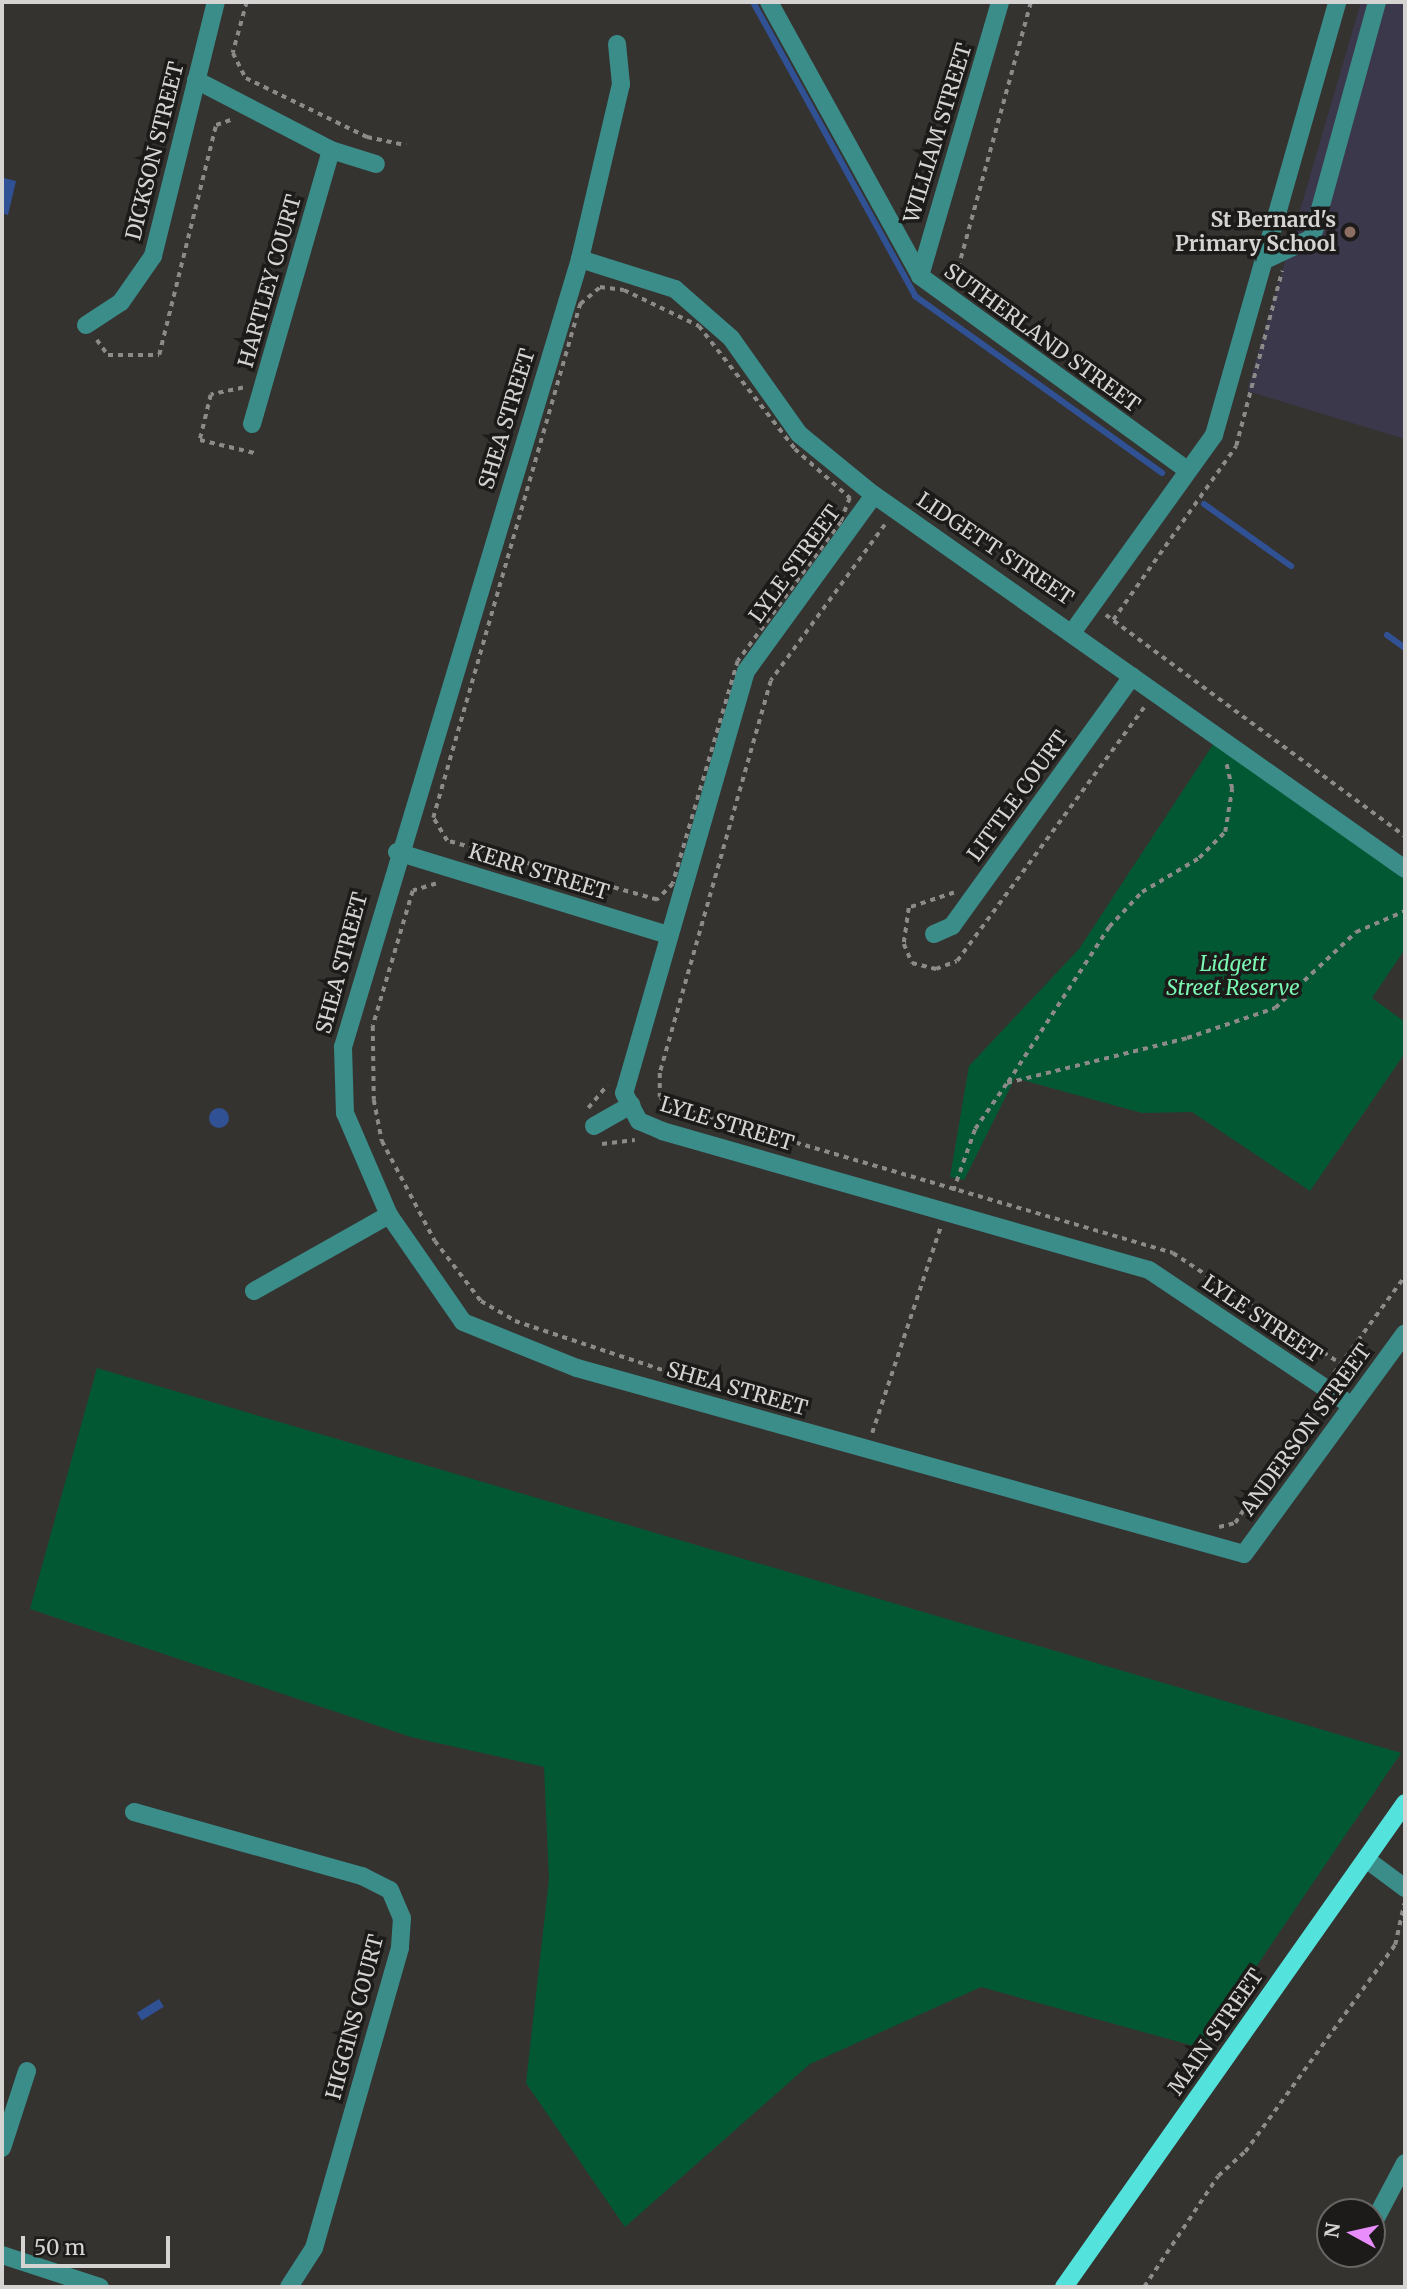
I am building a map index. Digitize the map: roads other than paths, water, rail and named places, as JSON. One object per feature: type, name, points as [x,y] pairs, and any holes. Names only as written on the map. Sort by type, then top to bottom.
[{"type":"main road","name":"MAIN STREET","points":[[1064,2287],[1405,1803]]},
{"type":"street","name":"DICKSON STREET","points":[[86,325],[121,302],[153,256],[216,2]]},
{"type":"street","name":"SUTHERLAND STREET","points":[[769,2],[919,276],[1188,471]]},
{"type":"street","name":"WILLIAM STREET","points":[[919,276],[1000,2]]},
{"type":"street","points":[[1074,630],[1214,435],[1267,259],[1337,2]]},
{"type":"street","points":[[1267,259],[1312,238],[1377,2]]},
{"type":"street","name":"SHEA STREET","points":[[617,44],[621,84],[580,259],[397,852],[343,1047],[345,1113],[390,1216],[463,1322],[576,1368],[1244,1554]]},
{"type":"street","points":[[196,79],[331,150],[376,164]]},
{"type":"street","name":"HARTLEY COURT","points":[[252,424],[331,150]]},
{"type":"street","name":"LIDGETT STREET","points":[[580,259],[675,289],[731,338],[799,434],[874,495],[1074,630],[1132,676],[1405,869]]},
{"type":"street","name":"LYLE STREET","points":[[874,495],[746,671],[624,1093],[639,1121],[662,1131],[947,1220],[1149,1269],[1352,1406]]},
{"type":"street","name":"LITTLE COURT","points":[[934,934],[952,926],[1132,676]]},
{"type":"street","name":"KERR STREET","points":[[397,852],[669,935]]},
{"type":"street","points":[[589,1126],[631,1105]]},
{"type":"street","points":[[254,1291],[390,1216]]},
{"type":"street","name":"ANDERSON STREET","points":[[1244,1554],[1405,1333]]},
{"type":"street","name":"HIGGINS COURT","points":[[134,1812],[362,1876],[390,1890],[402,1918],[400,1948],[314,2248],[289,2287]]},
{"type":"street","points":[[1366,1859],[1405,1888]]},
{"type":"street","points":[[2,2148],[27,2071]]},
{"type":"street","points":[[1386,2199],[1405,2164]]},
{"type":"street","points":[[2,2255],[63,2281],[100,2287]]},
{"type":"water","points":[[4,178],[16,181],[8,215],[2,213]]},
{"type":"water","points":[[219,1108],[226,1111],[229,1118],[226,1125],[219,1128],[212,1125],[209,1118],[212,1111]]},
{"type":"water","points":[[159,1999],[164,2007],[142,2020],[137,2013]]},
{"type":"waterway","points":[[753,2],[915,296],[1162,473]]},
{"type":"waterway","points":[[1204,504],[1291,566]]},
{"type":"waterway","points":[[1387,635],[1405,648]]},
{"type":"place","name":"St Bernard's Primary School","points":[[1350,232]]},
{"type":"park label","name":"Lidgett Street Reserve","points":[[1233,976]]}]
